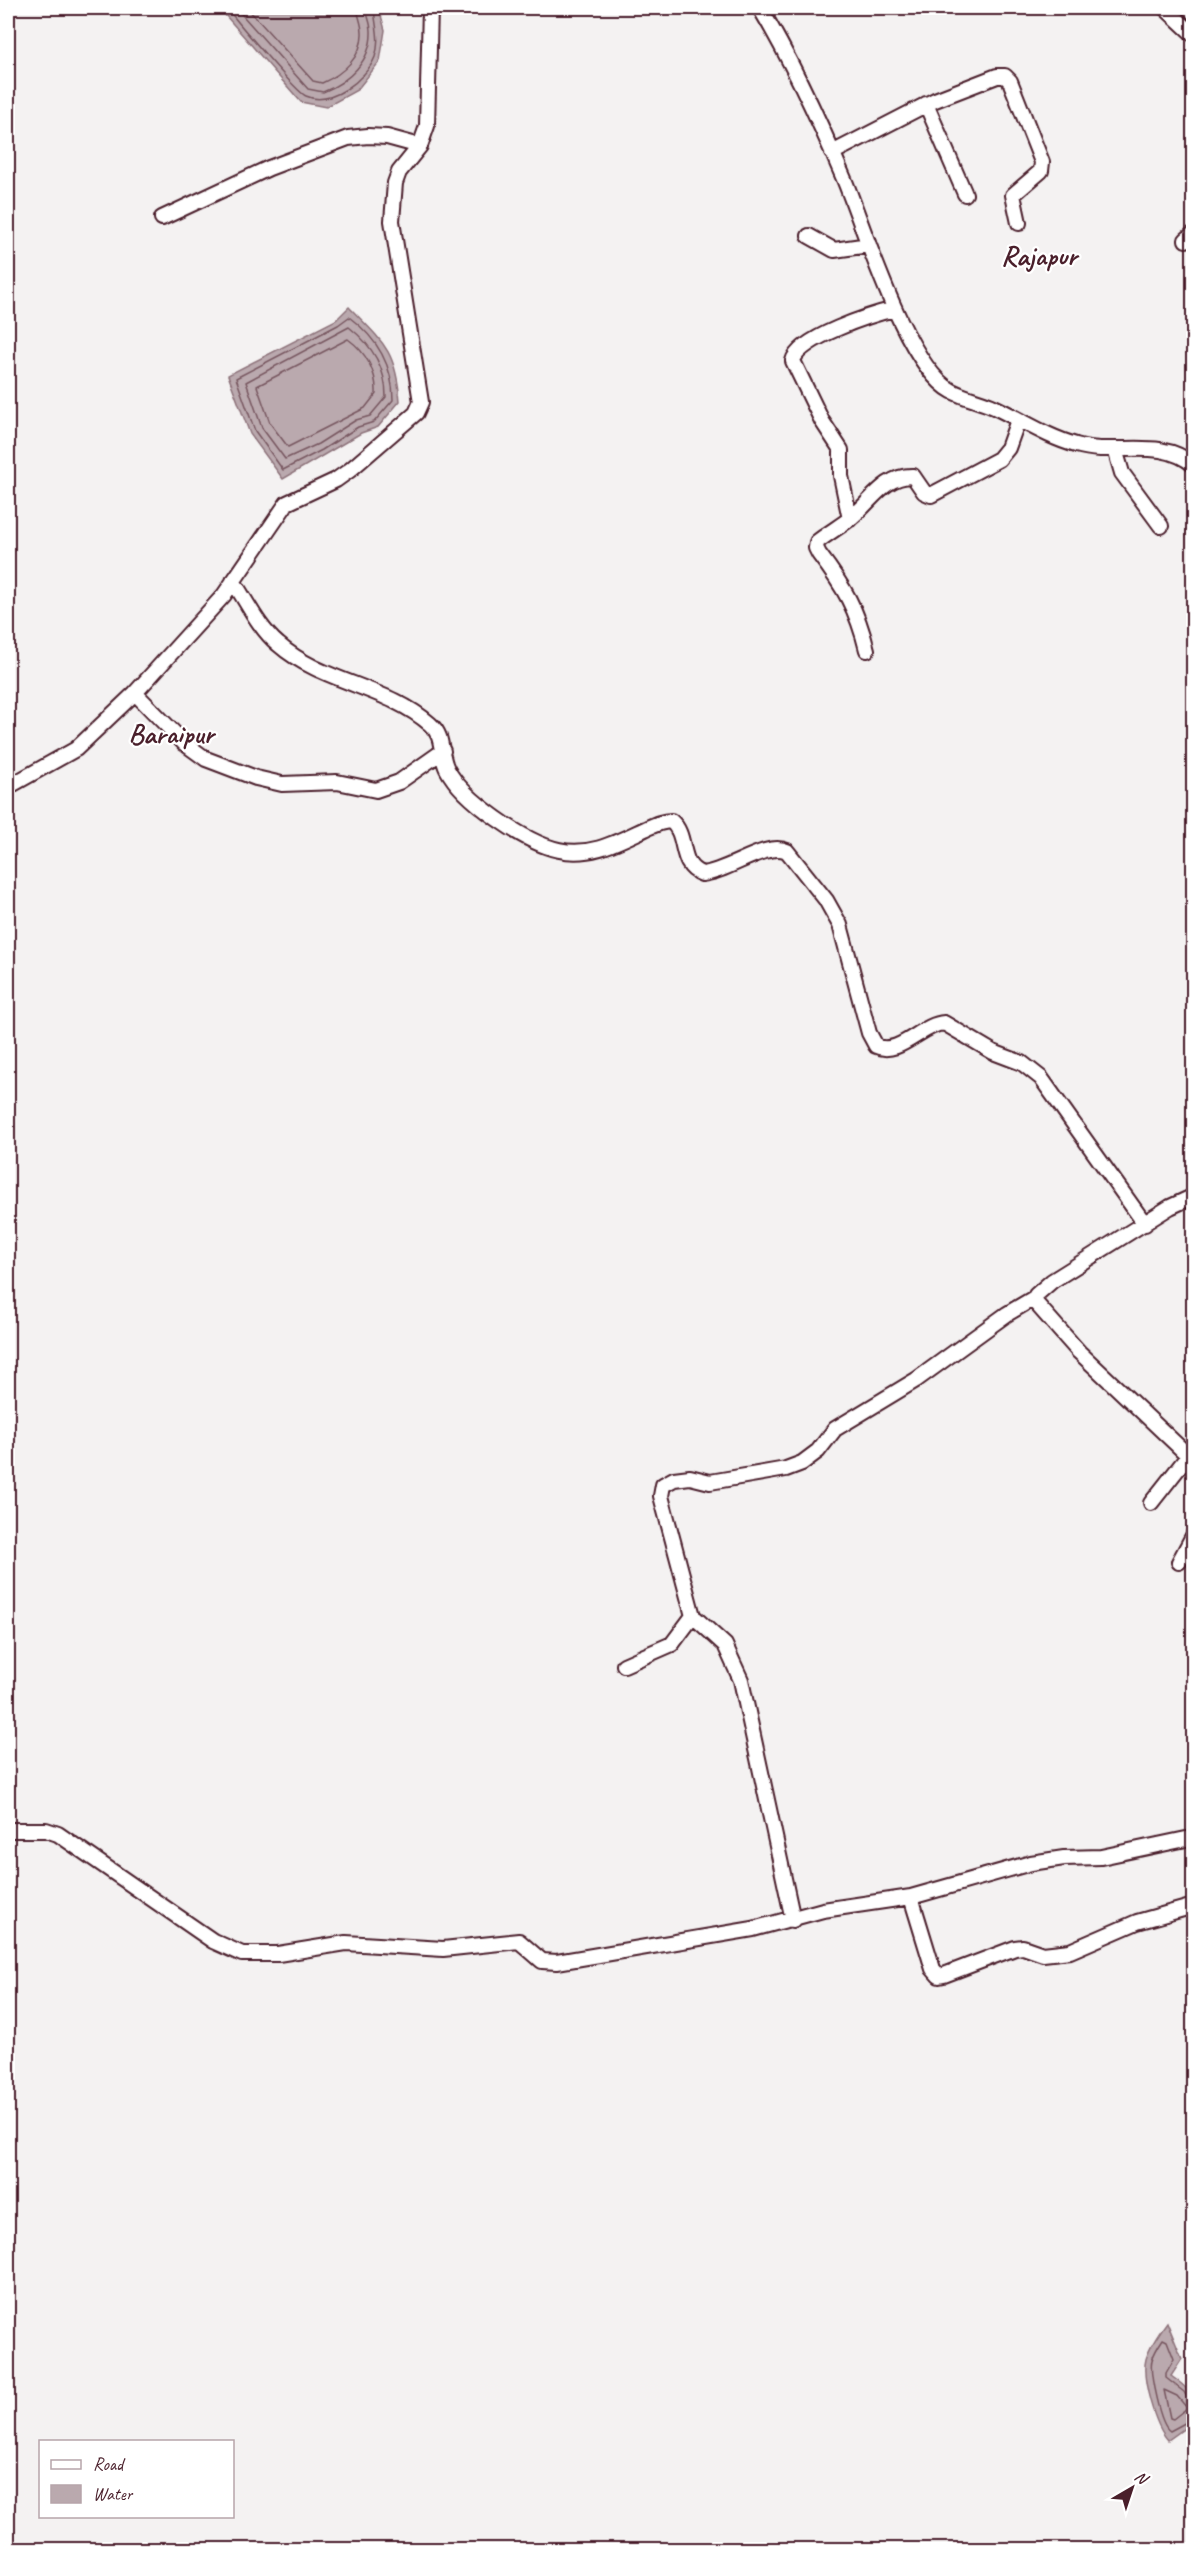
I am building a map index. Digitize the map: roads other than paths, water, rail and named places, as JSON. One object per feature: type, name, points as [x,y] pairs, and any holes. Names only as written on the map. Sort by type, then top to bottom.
[{"type":"street","points":[[8,787],[76,749],[135,693],[213,608],[287,503],[336,480],[350,470],[408,421],[421,402],[392,221],[395,183],[399,172],[420,146],[427,126],[430,8]]},
{"type":"street","points":[[760,8],[795,69],[832,153],[895,309],[919,353],[942,384],[951,391],[1076,445],[1095,450],[1168,450],[1183,456],[1194,465]]},
{"type":"street","points":[[1165,8],[1194,35]]},
{"type":"street","points":[[832,153],[926,104],[997,76],[1008,78],[1042,167],[1012,195],[1019,223]]},
{"type":"street","points":[[926,104],[965,194]]},
{"type":"street","points":[[162,218],[269,168],[348,138],[387,137],[420,146]]},
{"type":"street","points":[[809,236],[834,250],[869,245]]},
{"type":"street","points":[[850,519],[841,476],[841,450],[798,374],[795,356],[804,348],[860,318],[895,309]]},
{"type":"street","points":[[867,650],[850,597],[816,548],[817,542],[850,519],[876,491],[903,477],[913,476],[924,492],[931,495],[988,466],[1005,453],[1018,420]]},
{"type":"street","points":[[1116,449],[1122,472],[1161,526]]},
{"type":"street","points":[[233,581],[269,635],[283,649],[342,681],[408,707],[437,730],[448,771],[476,801],[525,836],[557,850],[575,853],[599,850],[666,821],[675,825],[688,864],[702,874],[728,868],[775,847],[787,851],[833,910],[845,944],[869,1034],[876,1046],[887,1048],[896,1045],[932,1026],[944,1023],[993,1052],[1032,1069],[1053,1094],[1145,1224]]},
{"type":"street","points":[[135,693],[184,743],[206,759],[256,778],[282,784],[337,783],[376,790],[399,782],[443,751]]},
{"type":"street","points":[[793,1920],[741,1680],[724,1645],[693,1616],[661,1496],[661,1487],[666,1482],[682,1477],[710,1482],[786,1469],[802,1463],[818,1451],[835,1429],[916,1380],[1007,1314],[1145,1224],[1194,1196]]},
{"type":"street","points":[[1038,1294],[1038,1308],[1079,1352],[1191,1458],[1151,1503]]},
{"type":"street","points":[[1179,1562],[1192,1538]]},
{"type":"street","points":[[624,1665],[672,1644],[693,1616]]},
{"type":"street","points":[[8,1830],[46,1830],[58,1834],[213,1941],[242,1954],[259,1956],[346,1943],[443,1948],[519,1941],[536,1957],[549,1963],[593,1958],[793,1920],[822,1910],[911,1897],[1031,1863],[1064,1858],[1101,1857],[1186,1839]]},
{"type":"street","points":[[911,1897],[933,1969],[939,1976],[1015,1948],[1023,1947],[1043,1954],[1070,1951],[1137,1922],[1194,1905]]},
{"type":"water","points":[[219,8],[379,8],[385,30],[380,61],[357,90],[326,107],[301,102]]},
{"type":"water","points":[[349,307],[386,348],[395,370],[400,401],[378,427],[361,433],[283,479],[250,434],[228,375],[336,320]]},
{"type":"water","points":[[1167,2322],[1182,2359],[1171,2376],[1188,2390],[1193,2400],[1193,2422],[1168,2440],[1158,2424],[1150,2401],[1145,2367],[1150,2349]]},
{"type":"district","name":"Rajapur","points":[[1039,255]]},
{"type":"district","name":"Baraipur","points":[[171,733]]}]
